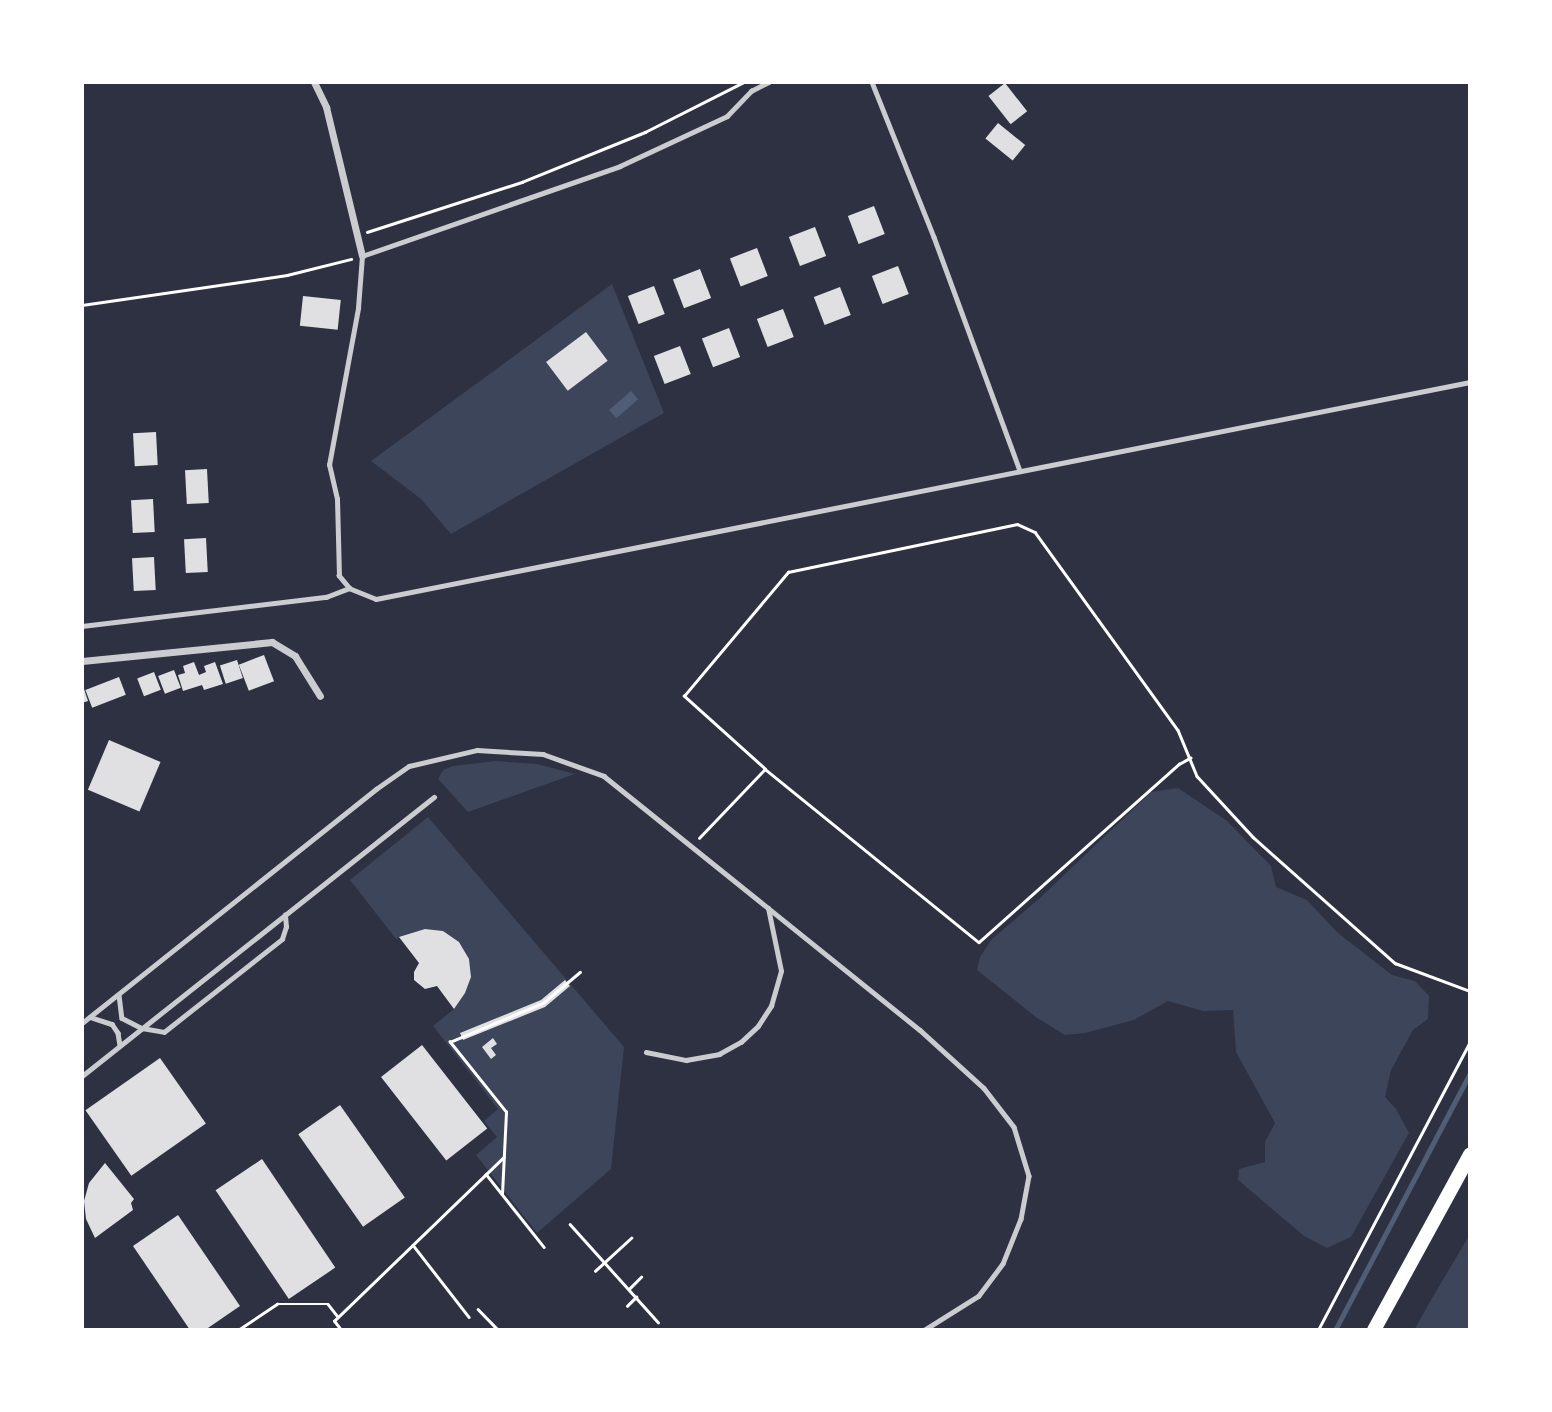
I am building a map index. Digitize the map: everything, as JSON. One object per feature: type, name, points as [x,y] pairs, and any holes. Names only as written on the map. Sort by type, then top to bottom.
[{"type":"main road","points":[[1374,1330],[1470,1155]]},
{"type":"street","points":[[314,82],[326,107],[362,256]]},
{"type":"street","points":[[82,660],[272,642],[295,656],[320,696]]},
{"type":"lane","points":[[769,82],[751,91],[727,116],[620,166],[362,256],[358,308],[329,465],[337,499],[339,576],[349,588],[376,599],[1470,382]]},
{"type":"lane","points":[[872,82],[934,237],[1020,471]]},
{"type":"lane","points":[[82,626],[326,597],[349,588]]},
{"type":"lane","points":[[82,1023],[376,789],[409,766],[477,750],[543,754],[604,776],[920,1030],[984,1088],[1014,1127],[1029,1177],[1021,1219],[1003,1264],[979,1296],[925,1330]]},
{"type":"lane","points":[[82,1076],[434,797]]},
{"type":"lane","points":[[646,1052],[685,1060],[719,1054],[741,1042],[758,1026],[771,1006],[781,971],[768,908]]},
{"type":"lane","points":[[119,994],[122,1018],[142,1028],[164,1032],[282,939],[286,927],[285,915]]},
{"type":"lane","points":[[90,1017],[112,1024],[118,1033],[120,1046]]},
{"type":"path","points":[[358,234],[522,182],[645,132],[744,82]]},
{"type":"path","points":[[82,306],[287,275],[362,256]]},
{"type":"path","points":[[1190,758],[1179,764],[979,942],[765,769],[684,696],[788,572],[1017,524],[1035,532],[1178,730],[1198,776],[1253,836],[1395,963],[1470,992]]},
{"type":"path","points":[[691,846],[765,769]]},
{"type":"path","points":[[502,1194],[506,1112],[450,1042],[543,1003],[580,972]]},
{"type":"path","points":[[1318,1330],[1470,1042]]},
{"type":"path","points":[[341,1330],[334,1321],[504,1157]]},
{"type":"path","points":[[486,1174],[544,1247]]},
{"type":"path","points":[[570,1224],[658,1322]]},
{"type":"path","points":[[595,1271],[632,1238]]},
{"type":"path","points":[[412,1245],[469,1317]]},
{"type":"path","points":[[629,1289],[641,1277]]},
{"type":"path","points":[[627,1306],[636,1297]]},
{"type":"path","points":[[238,1330],[277,1304],[328,1304],[338,1317]]},
{"type":"path","points":[[478,1309],[498,1330]]},
{"type":"shaded area","points":[[612,284],[664,413],[451,534],[421,499],[371,461]]},
{"type":"shaded area","points":[[631,391],[638,399],[616,418],[609,410]]},
{"type":"shaded area","points":[[495,761],[537,764],[575,774],[468,812],[438,779],[443,770],[453,766]]},
{"type":"shaded area","points":[[1178,788],[1227,821],[1271,866],[1276,887],[1307,900],[1337,932],[1392,975],[1415,981],[1429,996],[1428,1019],[1413,1030],[1391,1070],[1385,1097],[1396,1109],[1409,1133],[1351,1237],[1327,1248],[1304,1236],[1238,1180],[1239,1169],[1265,1162],[1265,1142],[1275,1123],[1236,1052],[1233,1010],[1203,1011],[1168,1001],[1134,1020],[1085,1033],[1065,1035],[1037,1018],[977,970],[980,957],[991,940],[1041,897],[1151,792]]},
{"type":"shaded area","points":[[428,817],[624,1047],[611,1169],[537,1233],[476,1155],[497,1137],[484,1121],[498,1109],[433,1026],[454,1009],[465,993],[471,977],[469,959],[459,942],[443,931],[425,929],[396,939],[350,880]]},
{"type":"shaded area","points":[[1470,1234],[1470,1330],[1414,1330],[1431,1300]]},
{"type":"building","points":[[1005,83],[1027,111],[1011,124],[988,96]]},
{"type":"building","points":[[998,123],[1025,145],[1013,161],[985,139]]},
{"type":"building","points":[[874,206],[885,234],[859,244],[848,216]]},
{"type":"building","points":[[815,227],[826,256],[800,266],[789,237]]},
{"type":"building","points":[[757,248],[768,276],[741,286],[730,258]]},
{"type":"building","points":[[898,266],[909,294],[883,304],[872,276]]},
{"type":"building","points":[[700,269],[711,298],[684,308],[673,279]]},
{"type":"building","points":[[654,286],[665,314],[639,324],[628,296]]},
{"type":"building","points":[[840,287],[851,315],[825,325],[814,297]]},
{"type":"building","points":[[303,296],[341,300],[338,330],[300,326]]},
{"type":"building","points":[[783,309],[794,337],[768,347],[757,319]]},
{"type":"building","points":[[729,328],[740,357],[713,367],[702,338]]},
{"type":"building","points":[[586,332],[608,361],[568,391],[546,362]]},
{"type":"building","points":[[680,346],[691,374],[665,384],[654,356]]},
{"type":"building","points":[[156,432],[158,465],[135,466],[133,433]]},
{"type":"building","points":[[207,469],[209,503],[187,504],[185,470]]},
{"type":"building","points":[[153,499],[155,532],[133,533],[131,500]]},
{"type":"building","points":[[206,538],[208,572],[186,573],[184,539]]},
{"type":"building","points":[[154,557],[156,590],[134,591],[132,558]]},
{"type":"building","points":[[264,655],[274,681],[249,691],[239,665]]},
{"type":"building","points":[[237,660],[243,678],[226,684],[220,666]]},
{"type":"building","points":[[194,662],[199,675],[206,672],[204,666],[215,662],[223,684],[204,690],[202,685],[183,691],[178,675],[185,673],[183,666]]},
{"type":"building","points":[[174,670],[181,688],[165,694],[158,676]]},
{"type":"building","points":[[154,672],[161,690],[144,696],[137,678]]},
{"type":"building","points":[[119,677],[126,695],[92,708],[85,690]]},
{"type":"building","points":[[82,687],[88,701],[82,703]]},
{"type":"building","points":[[109,740],[161,762],[139,812],[88,790]]},
{"type":"building","points":[[425,929],[443,931],[459,942],[469,959],[471,977],[465,993],[454,1009],[437,986],[425,989],[414,980],[414,972],[419,963],[399,937]]},
{"type":"building","points":[[565,980],[570,986],[545,1007],[463,1040],[460,1033],[541,1000]]},
{"type":"building","points":[[493,1038],[497,1044],[491,1048],[496,1055],[491,1059],[482,1047]]},
{"type":"building","points":[[422,1045],[487,1129],[446,1161],[381,1077]]},
{"type":"building","points":[[160,1058],[206,1124],[131,1176],[85,1110]]},
{"type":"building","points":[[340,1105],[405,1198],[363,1227],[298,1134]]},
{"type":"building","points":[[262,1159],[335,1268],[289,1299],[216,1190]]},
{"type":"building","points":[[105,1163],[134,1199],[131,1203],[133,1210],[95,1238],[86,1219],[84,1201],[89,1183]]},
{"type":"building","points":[[178,1215],[240,1306],[205,1330],[190,1330],[133,1246]]},
{"type":"waterway","points":[[1335,1330],[1470,1073]]}]
